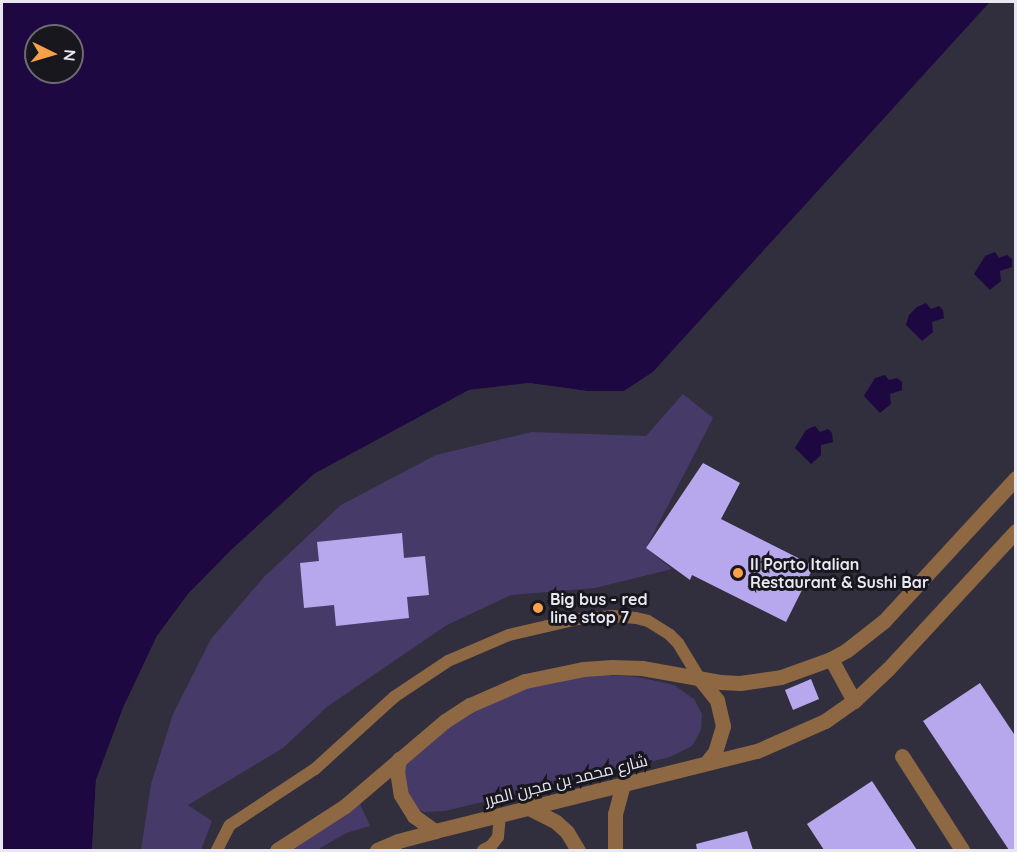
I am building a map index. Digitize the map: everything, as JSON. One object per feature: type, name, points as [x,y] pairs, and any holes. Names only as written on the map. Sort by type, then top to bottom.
[{"type":"street","points":[[277,850],[345,806],[421,739],[470,705],[525,681],[583,669],[612,667],[642,668],[720,682],[760,681],[801,672],[831,659],[848,650],[884,621],[1016,478]]},
{"type":"street","name":"شارع محمد بن مجرن المرر","points":[[377,850],[398,841],[435,831],[757,751],[793,737],[825,721],[854,701],[905,651],[1016,531]]},
{"type":"street","points":[[831,659],[854,701]]},
{"type":"street","points":[[700,679],[717,700],[723,726],[715,752],[706,763]]},
{"type":"street","points":[[902,756],[962,850]]},
{"type":"street","points":[[399,759],[397,777],[404,801],[414,816],[435,831]]},
{"type":"street","points":[[615,850],[615,814],[623,784]]},
{"type":"street","points":[[529,808],[556,822],[567,832],[578,850]]},
{"type":"lane","points":[[217,850],[230,825],[315,770],[394,696],[448,661],[510,635],[578,619],[613,616],[636,618],[659,627],[678,643],[700,679]]},
{"type":"lane","points":[[483,850],[491,846],[498,837],[500,815]]},
{"type":"shaded area","points":[[2,2],[990,2],[653,372],[624,391],[587,391],[529,383],[469,390],[314,474],[188,594],[157,636],[123,708],[96,780],[92,850],[2,850]]},
{"type":"shaded area","points":[[995,252],[999,258],[1007,255],[1012,259],[1012,267],[1000,271],[1001,281],[990,290],[974,274],[985,256]]},
{"type":"shaded area","points":[[926,303],[931,309],[939,306],[943,310],[944,318],[932,322],[933,332],[922,341],[906,325],[909,315],[917,307]]},
{"type":"shaded area","points":[[885,375],[889,380],[897,378],[902,382],[902,390],[890,394],[891,404],[880,413],[864,396],[875,378]]},
{"type":"shaded area","points":[[683,394],[713,418],[646,548],[672,569],[595,588],[511,595],[447,625],[328,706],[283,748],[188,805],[212,821],[201,850],[141,850],[151,784],[173,714],[211,639],[264,577],[341,505],[436,455],[532,432],[646,436]]},
{"type":"shaded area","points":[[815,426],[820,432],[828,429],[832,433],[833,442],[821,445],[821,455],[811,464],[795,448],[806,430]]},
{"type":"shaded area","points":[[587,674],[638,677],[674,685],[694,699],[702,714],[701,730],[692,746],[670,757],[445,811],[424,812],[407,804],[402,757],[483,700],[537,680]]},
{"type":"shaded area","points":[[356,795],[370,826],[346,833],[317,850],[284,850]]},
{"type":"pier","points":[[990,2],[992,4],[654,374],[624,394],[587,394],[529,386],[470,393],[316,476],[232,553],[190,596],[160,638],[125,709],[99,781],[95,850],[92,850],[96,780],[123,708],[157,636],[188,594],[230,551],[314,474],[469,390],[529,383],[587,391],[624,391],[653,372]]},
{"type":"building","points":[[703,463],[740,483],[721,519],[814,566],[786,622],[692,575],[690,580],[646,548]]},
{"type":"building","points":[[402,533],[404,558],[425,556],[429,595],[407,597],[409,618],[336,626],[334,605],[304,608],[300,563],[319,561],[317,542]]},
{"type":"building","points":[[811,679],[819,699],[793,710],[785,690]]},
{"type":"building","points":[[980,683],[1016,737],[1016,850],[1009,850],[923,721]]},
{"type":"building","points":[[872,781],[917,850],[824,850],[807,824]]},
{"type":"building","points":[[747,831],[753,850],[697,850],[696,844]]},
{"type":"place","name":"Il Porto Italian Restaurant & Sushi Bar","points":[[738,573]]},
{"type":"place","name":"Big bus - red line stop 7","points":[[538,608]]}]
